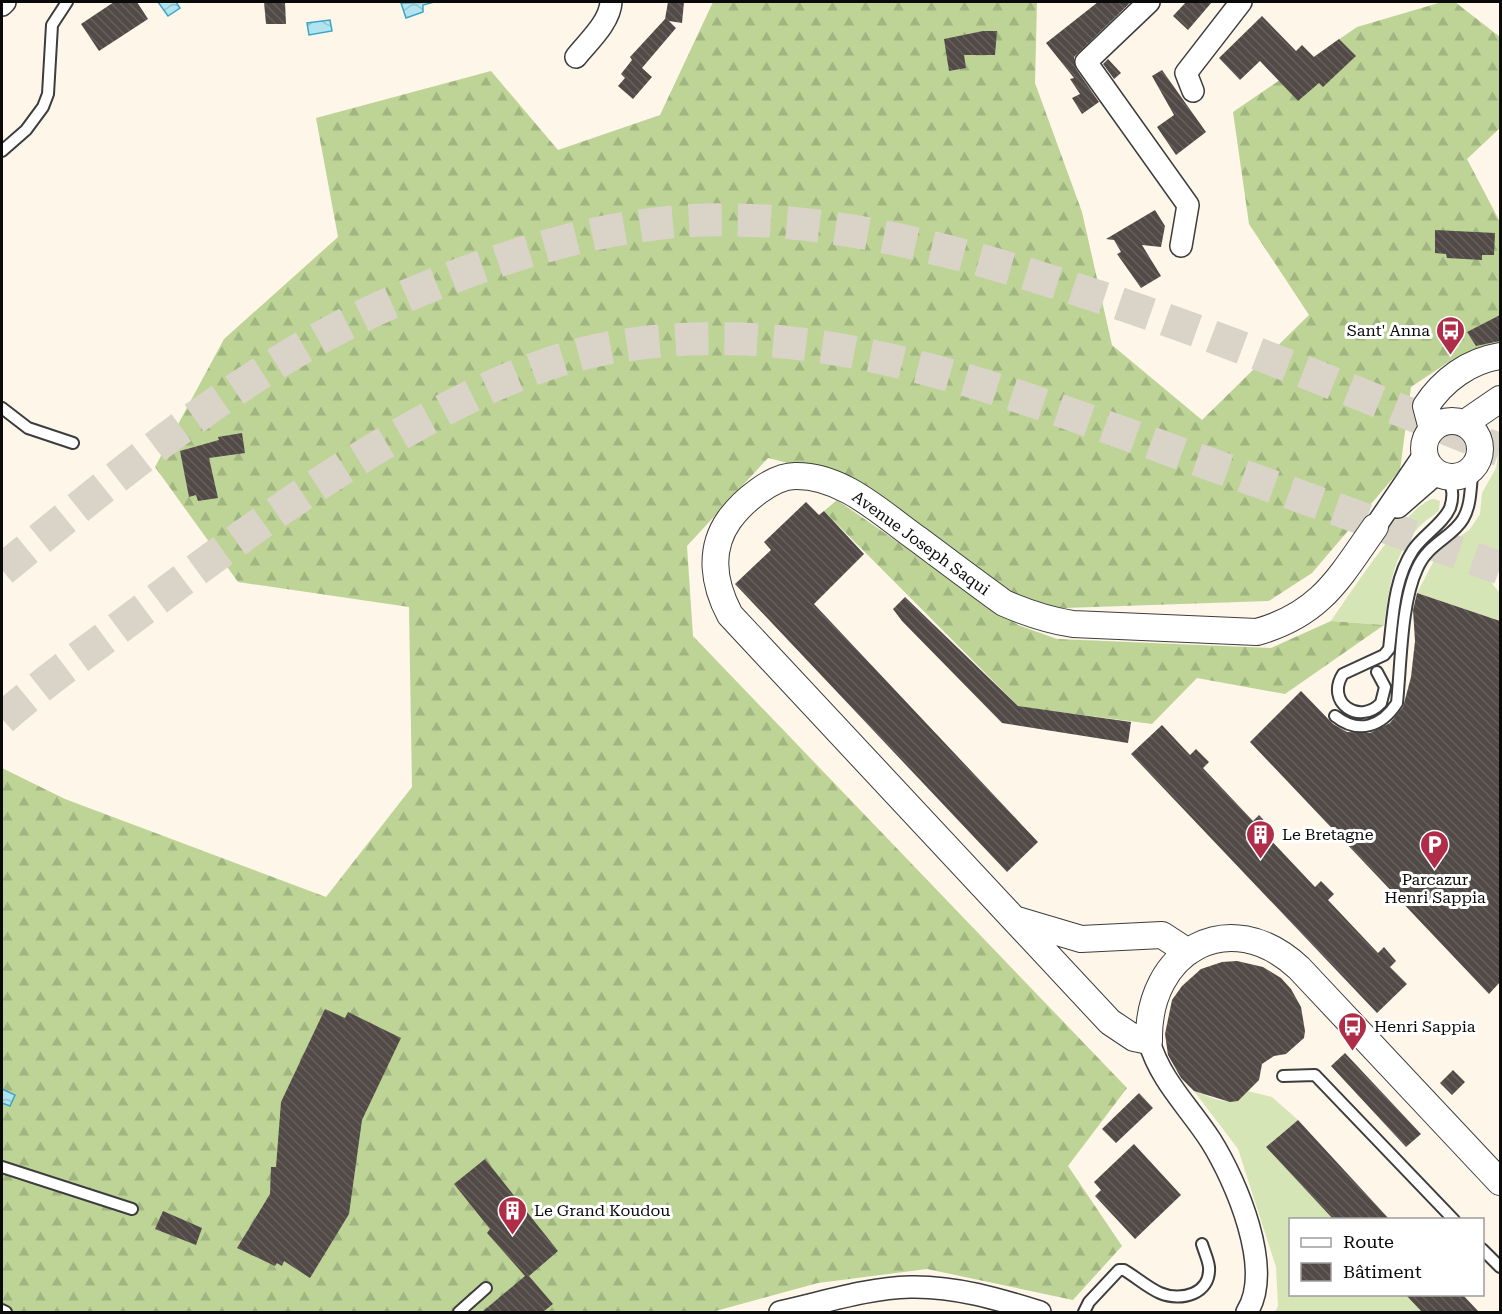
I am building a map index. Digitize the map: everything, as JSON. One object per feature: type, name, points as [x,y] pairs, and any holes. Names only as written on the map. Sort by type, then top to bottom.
[{"type":"street","points":[[2,5],[5,2]]},
{"type":"street","points":[[576,57],[598,30],[611,2]]},
{"type":"street","points":[[1149,2],[1086,62],[1188,205],[1180,246]]},
{"type":"street","points":[[1193,91],[1186,73],[1241,2]]},
{"type":"street","points":[[1432,429],[1426,406],[1440,388],[1455,374],[1473,364],[1500,356]]},
{"type":"street","points":[[1472,431],[1500,399]]},
{"type":"street","points":[[1472,431],[1500,411]]},
{"type":"street","points":[[1448,421],[1472,431],[1480,455],[1473,469],[1461,476],[1436,468],[1424,446],[1432,429],[1448,421]]},
{"type":"street","name":"Avenue Joseph Saqui","points":[[1149,1041],[1134,1038],[1110,1022],[730,615],[720,597],[714,576],[717,548],[723,528],[738,507],[756,492],[793,476],[815,477],[855,494],[1004,603],[1025,612],[1051,621],[1073,624],[1257,632],[1282,625],[1306,612],[1331,589],[1375,527],[1436,468]]},
{"type":"street","points":[[1009,916],[1028,925],[1081,939],[1162,935],[1188,952]]},
{"type":"street","points":[[1246,1312],[1252,1303],[1257,1282],[1257,1258],[1253,1239],[1228,1174],[1212,1143],[1155,1063],[1149,1041],[1152,1001],[1170,968],[1188,952],[1206,942],[1227,937],[1250,939],[1285,954],[1367,1038],[1500,1182]]},
{"type":"street","points":[[780,1312],[857,1295],[910,1287],[964,1291],[1040,1312]]},
{"type":"lane","points":[[2,151],[26,129],[43,107],[48,93],[52,25],[67,2]]},
{"type":"lane","points":[[2,408],[28,428],[73,443]]},
{"type":"lane","points":[[1377,672],[1384,687],[1381,703],[1368,712],[1352,712],[1345,707],[1338,695],[1337,687],[1343,674],[1384,655],[1389,649],[1396,590],[1406,564],[1425,535],[1450,508],[1452,487],[1436,468]]},
{"type":"lane","points":[[1335,716],[1351,725],[1362,727],[1376,724],[1388,716],[1397,703],[1409,595],[1416,571],[1424,556],[1462,520],[1468,505],[1473,469]]},
{"type":"lane","points":[[1283,1076],[1315,1076],[1452,1218]]},
{"type":"lane","points":[[2,1167],[132,1209]]},
{"type":"lane","points":[[1084,1312],[1089,1302],[1119,1270],[1124,1269],[1160,1293],[1176,1298],[1197,1292],[1206,1282],[1209,1268],[1202,1244]]},
{"type":"lane","points":[[1484,1250],[1500,1267]]},
{"type":"lane","points":[[459,1312],[486,1287]]},
{"type":"lane","points":[[2,1310],[6,1312]]},
{"type":"green space","points":[[713,2],[1037,2],[1035,83],[1082,212],[1112,345],[1202,420],[1309,315],[1249,224],[1233,112],[1357,27],[1442,2],[1455,2],[1500,37],[1500,128],[1467,159],[1500,222],[1500,349],[1453,359],[1411,387],[1400,470],[1312,573],[1269,601],[1035,609],[844,477],[768,458],[687,546],[693,636],[1127,1088],[1068,1166],[1122,1246],[1073,1300],[927,1269],[818,1283],[712,1312],[2,1312],[2,768],[65,799],[326,897],[412,787],[409,607],[238,582],[155,467],[224,339],[338,237],[316,118],[491,71],[558,150],[660,115]]},
{"type":"green space","points":[[1500,442],[1500,553],[1493,557],[1490,572],[1493,584],[1500,592],[1500,621],[1417,593],[1438,553],[1470,529],[1480,514],[1482,493],[1496,468]]},
{"type":"green space","points":[[1434,499],[1440,501],[1439,510],[1421,525],[1398,559],[1384,625],[1331,621],[1395,532],[1423,504]]},
{"type":"green space","points":[[837,500],[1018,625],[1057,639],[1271,648],[1331,621],[1384,625],[1285,694],[1197,678],[1152,724],[1022,707],[1017,705],[824,511]]},
{"type":"green space","points":[[1194,1091],[1222,1101],[1235,1100],[1248,1091],[1272,1097],[1298,1120],[1266,1147],[1334,1218],[1289,1218],[1289,1296],[1407,1296],[1423,1312],[1275,1312],[1278,1306],[1276,1267],[1238,1149]]},
{"type":"water","points":[[158,2],[176,2],[180,8],[168,16]]},
{"type":"water","points":[[434,2],[423,5],[423,12],[406,18],[401,3]]},
{"type":"water","points":[[330,20],[332,31],[309,35],[307,23]]},
{"type":"water","points":[[2,1089],[15,1095],[10,1106],[2,1103]]},
{"type":"building","points":[[114,2],[137,2],[148,19],[99,51],[81,24]]},
{"type":"building","points":[[264,2],[285,2],[286,24],[266,24]]},
{"type":"building","points":[[668,2],[684,2],[682,23],[669,21],[676,28],[642,68],[652,77],[633,99],[618,86],[625,78],[621,74],[632,60],[630,57],[665,19]]},
{"type":"building","points":[[1098,2],[1131,2],[1074,57],[1076,69],[1099,102],[1082,114],[1072,98],[1080,94],[1070,79],[1074,78],[1046,43]]},
{"type":"building","points":[[1186,2],[1212,2],[1188,30],[1173,16]]},
{"type":"building","points":[[1262,16],[1296,51],[1302,45],[1314,57],[1339,39],[1356,56],[1323,87],[1319,83],[1298,101],[1260,61],[1240,80],[1219,58]]},
{"type":"building","points":[[983,31],[997,31],[995,55],[964,55],[966,68],[949,71],[944,39]]},
{"type":"building","points":[[1108,59],[1121,73],[1114,79],[1103,64]]},
{"type":"building","points":[[1162,70],[1206,132],[1176,155],[1157,127],[1174,115],[1152,76]]},
{"type":"building","points":[[1155,210],[1165,226],[1161,247],[1142,245],[1161,276],[1141,288],[1117,254],[1121,252],[1114,240],[1106,239]]},
{"type":"building","points":[[1435,230],[1495,233],[1494,255],[1482,255],[1482,260],[1447,258],[1446,254],[1435,253]]},
{"type":"building","points":[[1500,315],[1500,341],[1476,346],[1467,332]]},
{"type":"building","points":[[242,433],[245,453],[209,458],[218,498],[198,501],[196,495],[189,497],[180,451],[219,440],[218,437]]},
{"type":"building","points":[[806,502],[819,515],[824,511],[864,554],[814,604],[1038,842],[1007,872],[735,584],[771,550],[764,542]]},
{"type":"building","name":"Parcazur Henri Sappia","points":[[1417,593],[1500,621],[1500,982],[1489,994],[1250,742],[1301,691],[1333,724],[1347,732],[1370,733],[1390,723],[1403,707],[1411,677],[1415,641],[1413,610]]},
{"type":"building","points":[[905,597],[1018,706],[1131,722],[1128,743],[1002,723],[902,621],[893,609]]},
{"type":"building","name":"Le Bretagne","points":[[1162,725],[1190,755],[1196,749],[1209,762],[1203,768],[1253,821],[1259,815],[1271,828],[1265,834],[1315,887],[1321,881],[1334,894],[1328,900],[1378,953],[1384,947],[1396,961],[1390,967],[1407,984],[1377,1013],[1131,754]]},
{"type":"building","points":[[1237,961],[1263,967],[1281,978],[1291,989],[1301,1007],[1305,1031],[1304,1038],[1286,1054],[1274,1056],[1262,1064],[1259,1080],[1238,1101],[1230,1102],[1194,1091],[1181,1078],[1168,1055],[1165,1034],[1172,1000],[1182,986],[1201,969],[1222,962]]},
{"type":"building","points":[[325,1009],[345,1018],[348,1012],[401,1038],[362,1120],[349,1214],[310,1278],[284,1261],[282,1266],[277,1263],[275,1266],[237,1248],[270,1194],[271,1167],[276,1167],[281,1102]]},
{"type":"building","points":[[1345,1053],[1421,1134],[1406,1147],[1331,1066]]},
{"type":"building","points":[[1453,1070],[1465,1082],[1452,1095],[1440,1083]]},
{"type":"building","points":[[1139,1093],[1153,1108],[1116,1143],[1102,1129]]},
{"type":"building","points":[[1298,1120],[1388,1218],[1332,1218],[1266,1147]]},
{"type":"building","points":[[1134,1144],[1181,1195],[1135,1239],[1095,1196],[1101,1190],[1094,1182]]},
{"type":"building","name":"Le Grand Koudou","points":[[485,1159],[558,1251],[529,1276],[553,1304],[543,1312],[482,1312],[525,1276],[487,1233],[490,1229],[454,1184]]},
{"type":"building","points":[[163,1211],[202,1228],[196,1245],[155,1229]]},
{"type":"building","points":[[1407,1296],[1464,1296],[1479,1312],[1422,1312]]},
{"type":"tunnel","points":[[2,570],[172,434],[217,402],[262,372],[356,319],[433,285],[516,255],[602,233],[644,225],[685,221],[733,220],[829,227],[877,235],[971,257],[1119,303],[1174,323],[1500,450]]},
{"type":"tunnel","points":[[2,719],[57,674],[250,531],[350,464],[420,423],[486,389],[555,362],[603,349],[676,340],[748,339],[820,346],[890,360],[960,378],[1029,400],[1500,568]]},
{"type":"place","name":"Sant' Anna","points":[[1451,356]]},
{"type":"place","name":"Le Bretagne","points":[[1261,860]]},
{"type":"place","name":"Parcazur Henri Sappia","points":[[1435,870]]},
{"type":"place","name":"Henri Sappia","points":[[1353,1052]]},
{"type":"place","name":"Le Grand Koudou","points":[[513,1236]]}]
